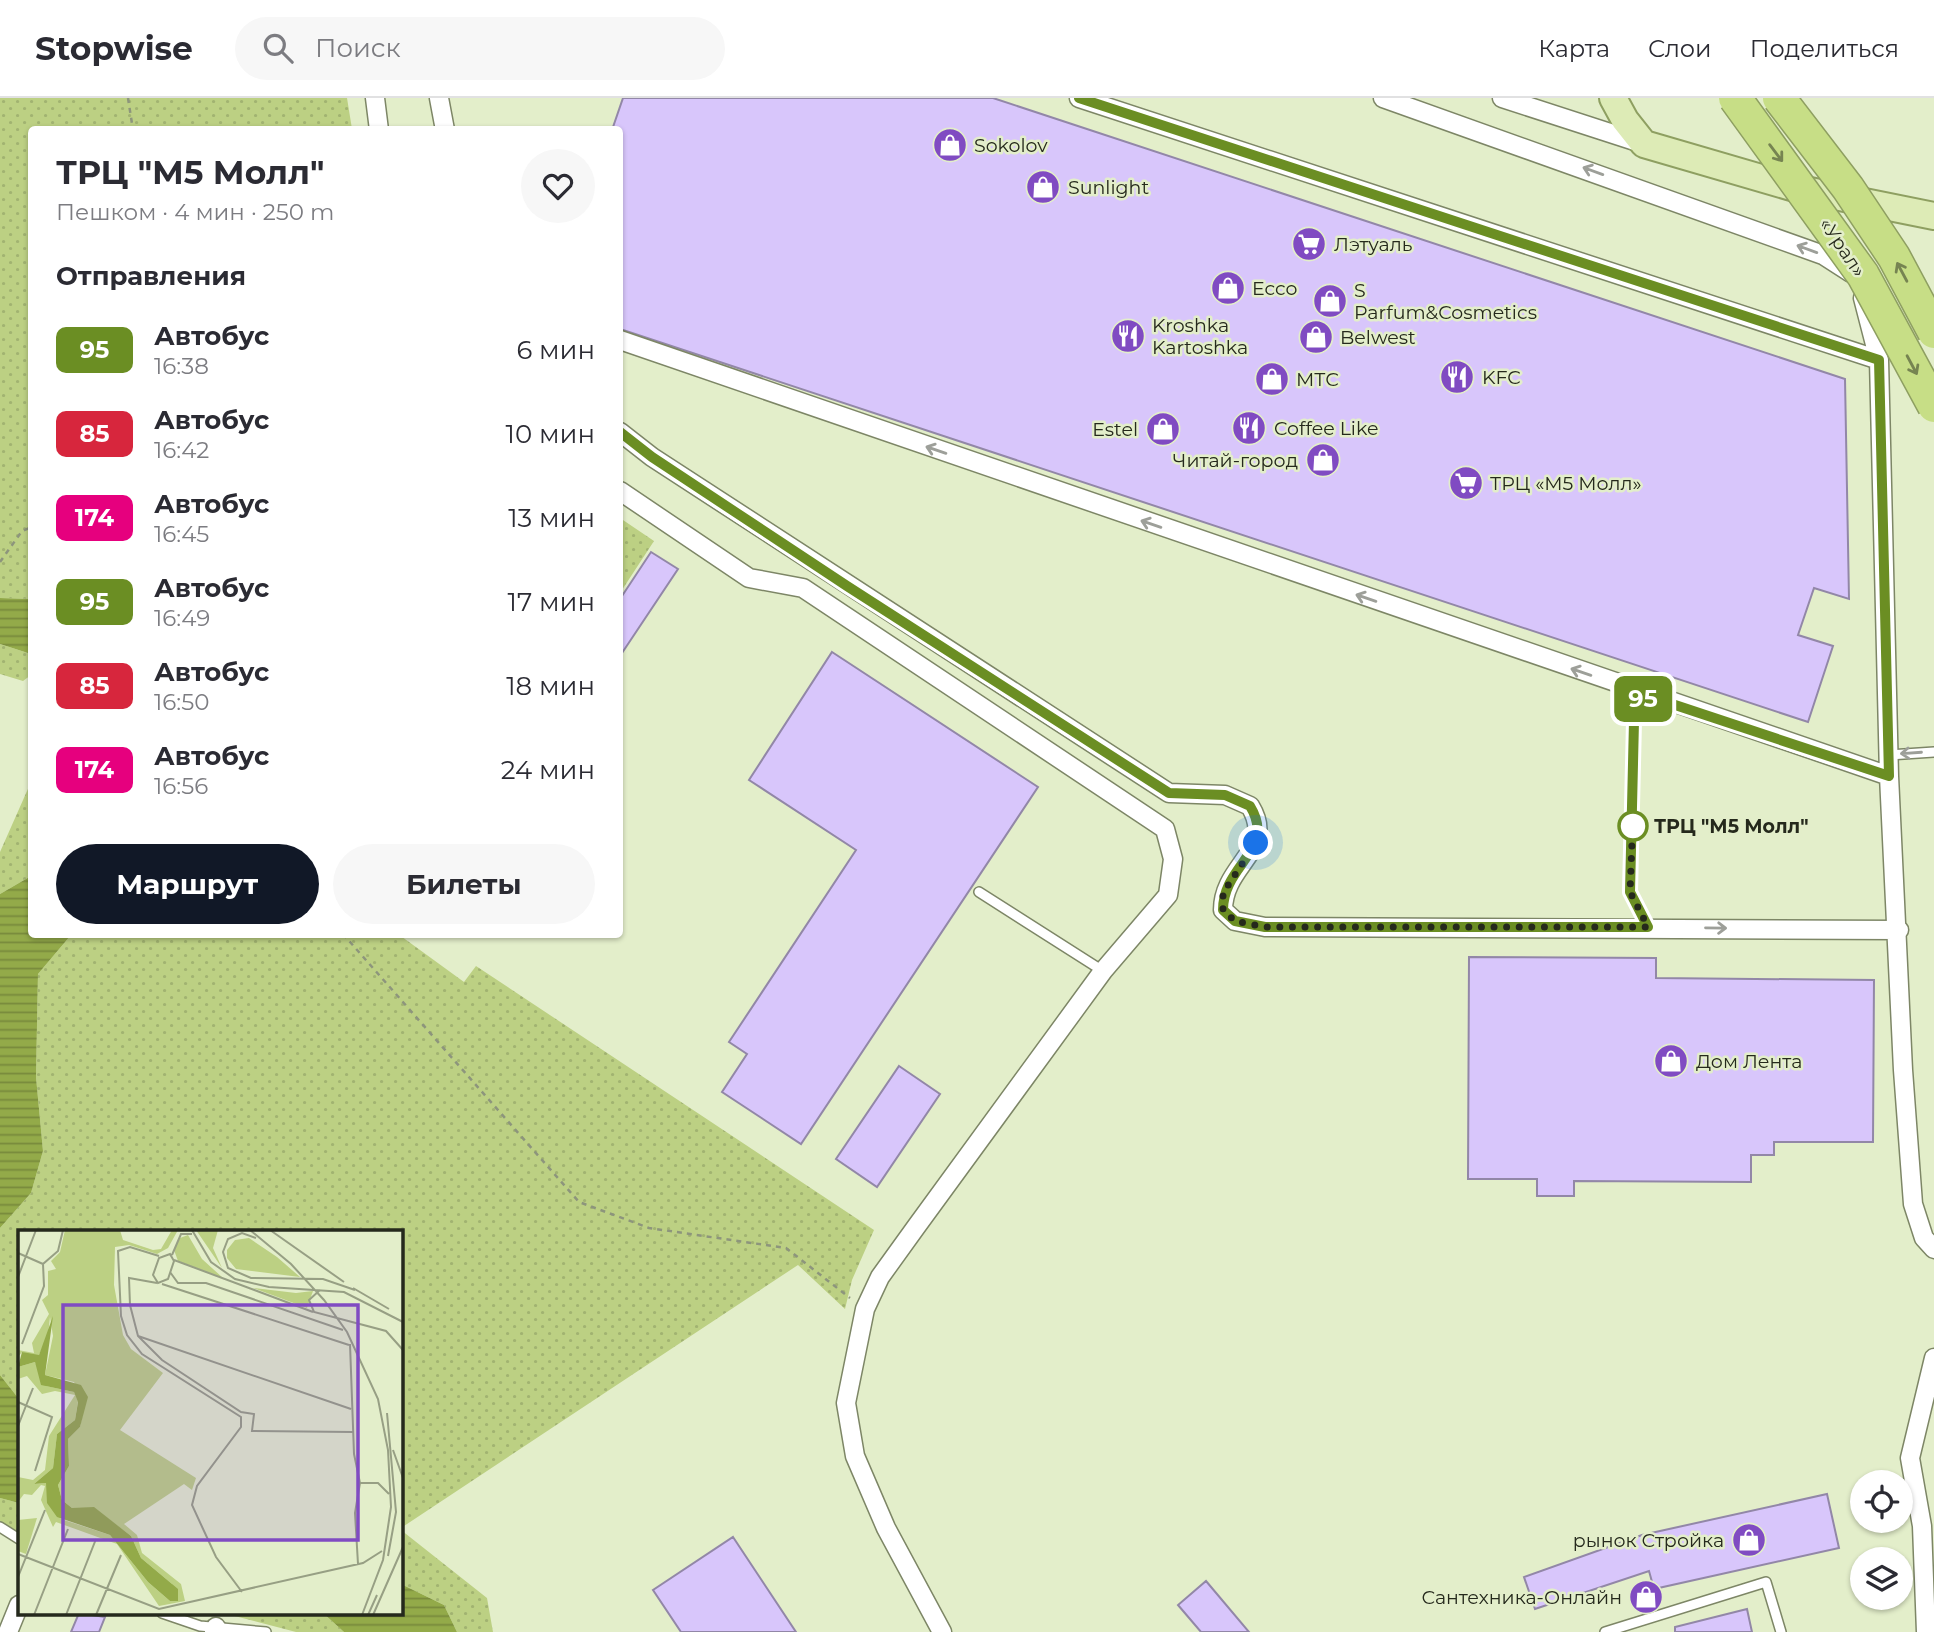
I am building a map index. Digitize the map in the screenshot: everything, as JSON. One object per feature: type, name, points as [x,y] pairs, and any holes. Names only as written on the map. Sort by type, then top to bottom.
[{"type":"highway","name":"«Урал»","points":[[1735,98],[1863,275],[1934,406]]},
{"type":"highway","name":"«Урал»","points":[[1779,98],[1848,188],[1894,257],[1934,332]]},
{"type":"main road","points":[[1613,98],[1625,120],[1644,144],[1795,188],[1934,216]]},
{"type":"street","points":[[375,98],[378,126]]},
{"type":"street","points":[[439,98],[444,126]]},
{"type":"street","points":[[1079,98],[1879,360]]},
{"type":"street","points":[[1383,98],[1503,138],[1838,262],[1849,271],[1863,297],[1879,360],[1889,776],[1899,930],[1903,1070],[1913,1204],[1924,1238],[1934,1249]]},
{"type":"street","points":[[1502,98],[1644,144]]},
{"type":"street","points":[[623,341],[1645,695],[1889,776]]},
{"type":"street","points":[[623,434],[652,457],[847,586],[1169,793],[1225,795],[1250,806],[1259,830],[1256,843],[1223,893],[1223,910],[1235,921],[1265,927],[1899,930]]},
{"type":"street","points":[[623,493],[749,578],[803,588],[1165,829],[1173,859],[1168,895],[1103,971],[894,1257],[865,1309],[846,1403],[855,1456],[886,1528],[942,1632]]},
{"type":"street","points":[[1926,1632],[1928,1522],[1910,1458],[1934,1358]]},
{"type":"street","points":[[8,1632],[18,1607]]},
{"type":"lane","points":[[1645,695],[1634,721],[1630,892],[1648,927]]},
{"type":"lane","points":[[1889,755],[1934,752]]},
{"type":"lane","points":[[979,892],[1103,971]]},
{"type":"lane","points":[[0,1527],[18,1538]]},
{"type":"lane","points":[[1605,1632],[1766,1582],[1781,1632]]},
{"type":"lane","points":[[165,1614],[215,1630],[266,1632]]},
{"type":"path","points":[[128,98],[132,126]]},
{"type":"path","points":[[0,562],[22,531],[28,529]]},
{"type":"path","points":[[347,938],[579,1202],[649,1228],[786,1248],[865,1309]]},
{"type":"shaded area","points":[[0,98],[347,98],[352,126],[28,126],[28,599],[0,598]]},
{"type":"shaded area","points":[[623,520],[654,541],[623,588]]},
{"type":"shaded area","points":[[0,598],[28,599],[28,653],[0,644]]},
{"type":"shaded area","points":[[0,644],[28,653],[28,677],[23,681],[0,674]]},
{"type":"shaded area","points":[[28,789],[28,878],[0,894],[0,852]]},
{"type":"shaded area","points":[[28,878],[28,938],[68,938],[38,974],[36,1077],[43,1151],[31,1193],[0,1228],[0,894]]},
{"type":"shaded area","points":[[68,938],[404,938],[464,982],[476,966],[874,1230],[852,1280],[845,1309],[798,1265],[402,1527],[402,1230],[18,1230],[18,1398],[0,1375],[0,1228],[31,1193],[43,1151],[36,1077],[38,974]]},
{"type":"shaded area","points":[[0,1375],[18,1398],[18,1503],[0,1498]]},
{"type":"shaded area","points":[[0,1498],[18,1503],[18,1536],[0,1530]]},
{"type":"shaded area","points":[[402,1531],[487,1598],[493,1632],[457,1632],[444,1605],[402,1584]]},
{"type":"shaded area","points":[[402,1584],[444,1605],[457,1632],[344,1632],[324,1614],[402,1614]]},
{"type":"shaded area","points":[[227,1614],[324,1614],[344,1632],[296,1632]]},
{"type":"building","name":"ТРЦ «М5 Молл»","points":[[623,98],[993,98],[1845,379],[1849,599],[1814,588],[1798,635],[1833,646],[1808,722],[623,330],[623,126],[613,126]]},
{"type":"building","points":[[651,552],[678,569],[623,652],[623,594]]},
{"type":"building","points":[[832,652],[1038,787],[801,1144],[722,1092],[747,1054],[729,1042],[856,850],[749,780]]},
{"type":"building","name":"Дом Лента","points":[[1469,957],[1656,958],[1656,978],[1874,980],[1873,1142],[1774,1142],[1774,1155],[1751,1155],[1751,1182],[1574,1181],[1574,1196],[1537,1196],[1537,1179],[1468,1179]]},
{"type":"building","points":[[899,1066],[940,1094],[877,1187],[836,1159]]},
{"type":"building","points":[[1827,1494],[1839,1548],[1654,1589],[1649,1571],[1535,1609],[1524,1577],[1642,1535]]},
{"type":"building","points":[[733,1537],[796,1632],[681,1632],[653,1590]]},
{"type":"building","points":[[1206,1581],[1249,1632],[1201,1632],[1178,1605]]},
{"type":"building","points":[[1747,1609],[1752,1632],[1675,1632],[1675,1627]]},
{"type":"building","points":[[79,1614],[105,1617],[99,1632],[71,1632]]},
{"type":"bus line","name":"95","points":[[623,434],[652,457],[847,586],[1169,793],[1225,795],[1250,806],[1257,818],[1259,830],[1256,843],[1223,893],[1223,910],[1235,921],[1265,927],[1648,927],[1630,892],[1634,721],[1645,695],[1889,776],[1879,360],[1079,98]]},
{"type":"place","name":"Sokolov","points":[[950,145]]},
{"type":"place","name":"Sunlight","points":[[1043,187]]},
{"type":"place","name":"Лэтуаль","points":[[1309,244]]},
{"type":"place","name":"Ecco","points":[[1228,288]]},
{"type":"place","name":"S Parfum&Cosmetics","points":[[1330,301]]},
{"type":"place","name":"Kroshka Kartoshka","points":[[1128,336]]},
{"type":"place","name":"Belwest","points":[[1316,337]]},
{"type":"place","name":"KFC","points":[[1457,377]]},
{"type":"place","name":"МТС","points":[[1272,379]]},
{"type":"place","name":"Coffee Like","points":[[1249,428]]},
{"type":"place","name":"Estel","points":[[1163,429]]},
{"type":"place","name":"Читай-город","points":[[1323,460]]},
{"type":"place","name":"ТРЦ «М5 Молл»","points":[[1466,483]]},
{"type":"place","name":"ТРЦ \"М5 Молл\"","points":[[1633,826]]},
{"type":"place","name":"Дом Лента","points":[[1671,1061]]},
{"type":"place","name":"рынок Стройка","points":[[1749,1540]]},
{"type":"place","name":"Сантехника-Онлайн","points":[[1646,1597]]},
{"type":"route","points":[[1256,843],[1223,893],[1223,910],[1235,921],[1265,927],[1648,927],[1630,892],[1633,818],[1633,826]]}]
